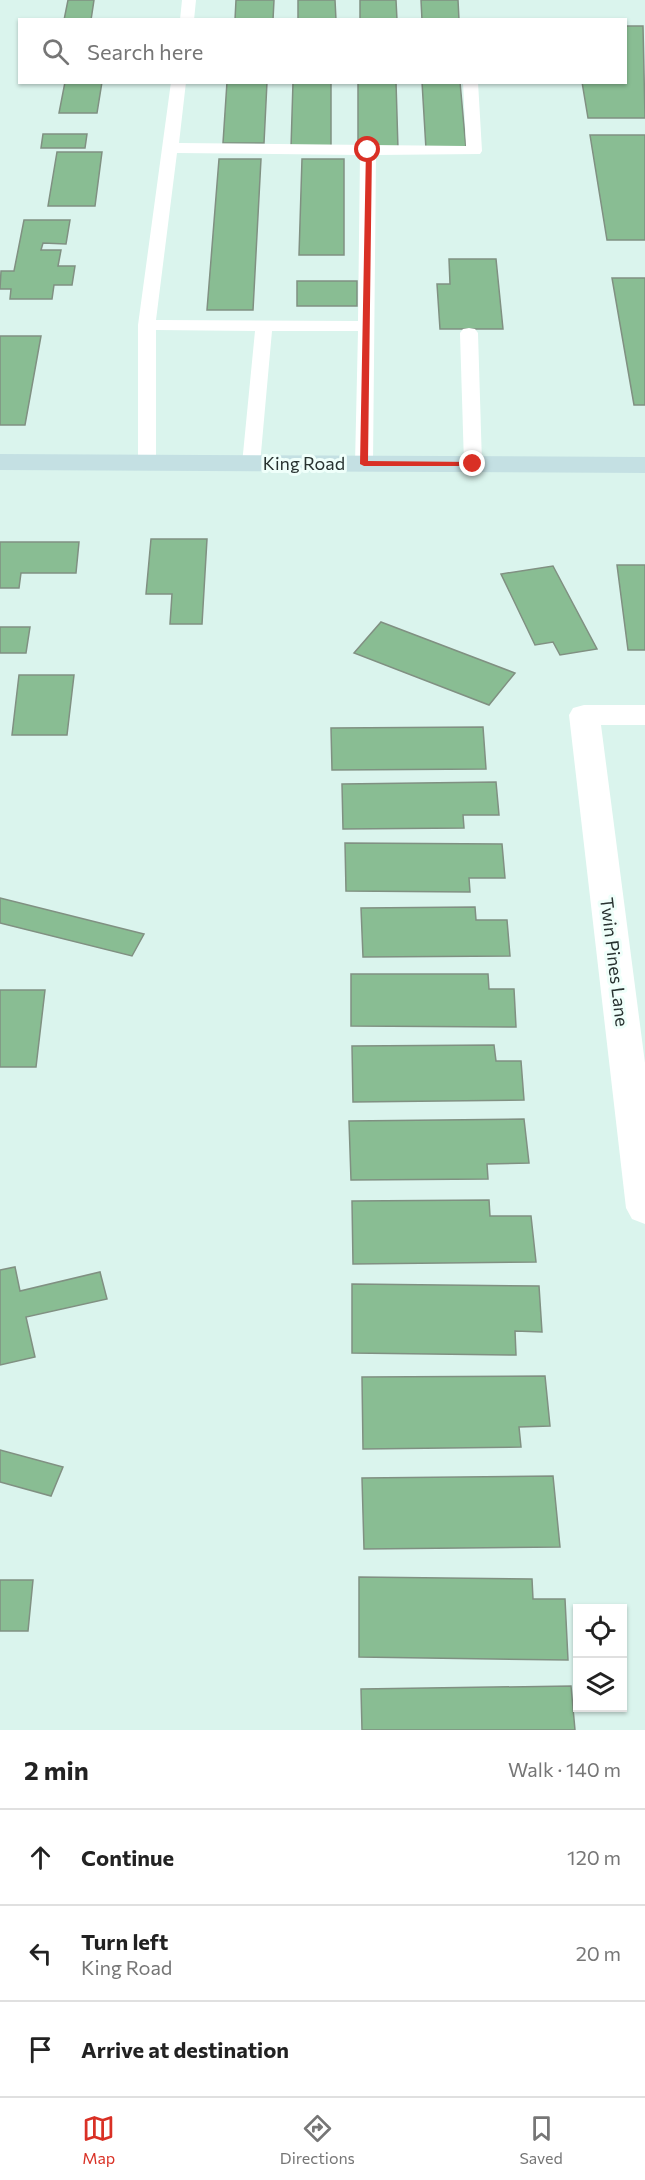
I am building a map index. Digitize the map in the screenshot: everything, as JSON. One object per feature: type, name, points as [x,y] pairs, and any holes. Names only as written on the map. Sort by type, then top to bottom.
[{"type":"street","name":"King Road","points":[[0,462],[645,465]]},
{"type":"street","name":"Twin Pines Lane","points":[[645,715],[584,715],[645,1208]]},
{"type":"lane","points":[[187,18],[189,0]]},
{"type":"lane","points":[[147,462],[147,325],[179,84]]},
{"type":"lane","points":[[170,148],[474,151],[470,84]]},
{"type":"lane","points":[[364,464],[368,150]]},
{"type":"lane","points":[[147,325],[367,326]]},
{"type":"lane","points":[[251,464],[264,325]]},
{"type":"lane","points":[[469,333],[473,464]]},
{"type":"building","points":[[68,0],[94,0],[91,18],[64,18]]},
{"type":"building","points":[[236,0],[274,0],[273,18],[235,18]]},
{"type":"building","points":[[298,0],[335,0],[336,18],[298,18]]},
{"type":"building","points":[[360,0],[396,0],[397,18],[360,18]]},
{"type":"building","points":[[421,0],[458,0],[459,18],[422,18]]},
{"type":"building","points":[[627,26],[643,26],[645,118],[588,118],[582,84],[627,84]]},
{"type":"building","points":[[65,84],[102,84],[97,113],[59,113]]},
{"type":"building","points":[[227,84],[267,84],[264,143],[223,143]]},
{"type":"building","points":[[293,84],[331,84],[331,148],[291,148]]},
{"type":"building","points":[[358,84],[396,84],[398,149],[358,149]]},
{"type":"building","points":[[422,84],[460,84],[466,149],[426,149]]},
{"type":"building","points":[[43,134],[87,134],[85,148],[41,148]]},
{"type":"building","points":[[590,135],[645,135],[645,240],[607,240]]},
{"type":"building","points":[[57,152],[102,152],[95,206],[48,206]]},
{"type":"building","points":[[219,159],[261,159],[253,310],[207,310]]},
{"type":"building","points":[[302,159],[344,159],[344,255],[299,255]]},
{"type":"building","points":[[24,220],[70,220],[66,244],[43,243],[41,250],[61,250],[58,266],[75,266],[72,285],[54,285],[52,299],[10,299],[11,289],[0,289],[1,271],[14,271]]},
{"type":"building","points":[[449,259],[496,259],[503,329],[440,329],[437,284],[450,284]]},
{"type":"building","points":[[612,278],[645,278],[645,405],[634,405]]},
{"type":"building","points":[[297,281],[357,281],[357,306],[297,306]]},
{"type":"building","points":[[0,336],[41,336],[25,425],[0,425]]},
{"type":"building","points":[[151,539],[207,539],[202,624],[170,624],[172,594],[146,594]]},
{"type":"building","points":[[0,542],[79,542],[76,573],[21,573],[19,588],[0,588]]},
{"type":"building","points":[[617,565],[645,565],[645,650],[628,650]]},
{"type":"building","points":[[553,566],[597,649],[560,655],[553,642],[535,645],[501,574]]},
{"type":"building","points":[[381,622],[515,673],[489,705],[354,653]]},
{"type":"building","points":[[0,627],[30,627],[26,653],[0,653]]},
{"type":"building","points":[[19,675],[74,675],[67,735],[12,735]]},
{"type":"building","points":[[483,727],[486,769],[332,770],[331,728]]},
{"type":"building","points":[[496,782],[499,815],[463,815],[464,828],[343,829],[342,784]]},
{"type":"building","points":[[345,843],[502,844],[505,878],[469,878],[470,892],[346,891]]},
{"type":"building","points":[[0,898],[144,934],[132,956],[0,923]]},
{"type":"building","points":[[475,907],[476,920],[507,920],[510,956],[363,957],[361,908]]},
{"type":"building","points":[[351,974],[488,974],[489,989],[514,989],[516,1027],[351,1026]]},
{"type":"building","points":[[0,990],[45,990],[36,1067],[0,1067]]},
{"type":"building","points":[[494,1045],[496,1061],[521,1061],[524,1100],[353,1102],[352,1046]]},
{"type":"building","points":[[524,1119],[529,1163],[487,1164],[488,1179],[351,1180],[349,1121]]},
{"type":"building","points":[[489,1200],[490,1216],[531,1216],[536,1262],[353,1264],[352,1201]]},
{"type":"building","points":[[15,1267],[20,1291],[100,1272],[107,1299],[26,1317],[35,1357],[0,1365],[0,1270]]},
{"type":"building","points":[[352,1284],[539,1286],[542,1332],[515,1331],[516,1355],[352,1353]]},
{"type":"building","points":[[545,1376],[550,1426],[519,1427],[521,1447],[363,1449],[362,1377]]},
{"type":"building","points":[[0,1450],[63,1467],[51,1496],[0,1482]]},
{"type":"building","points":[[553,1476],[560,1547],[364,1549],[362,1478]]},
{"type":"building","points":[[359,1577],[532,1579],[533,1599],[565,1599],[568,1660],[359,1657]]},
{"type":"building","points":[[0,1580],[33,1580],[28,1631],[0,1631]]},
{"type":"building","points":[[571,1686],[575,1730],[362,1730],[361,1689]]},
{"type":"route","points":[[368,150],[364,464],[473,464]]}]
